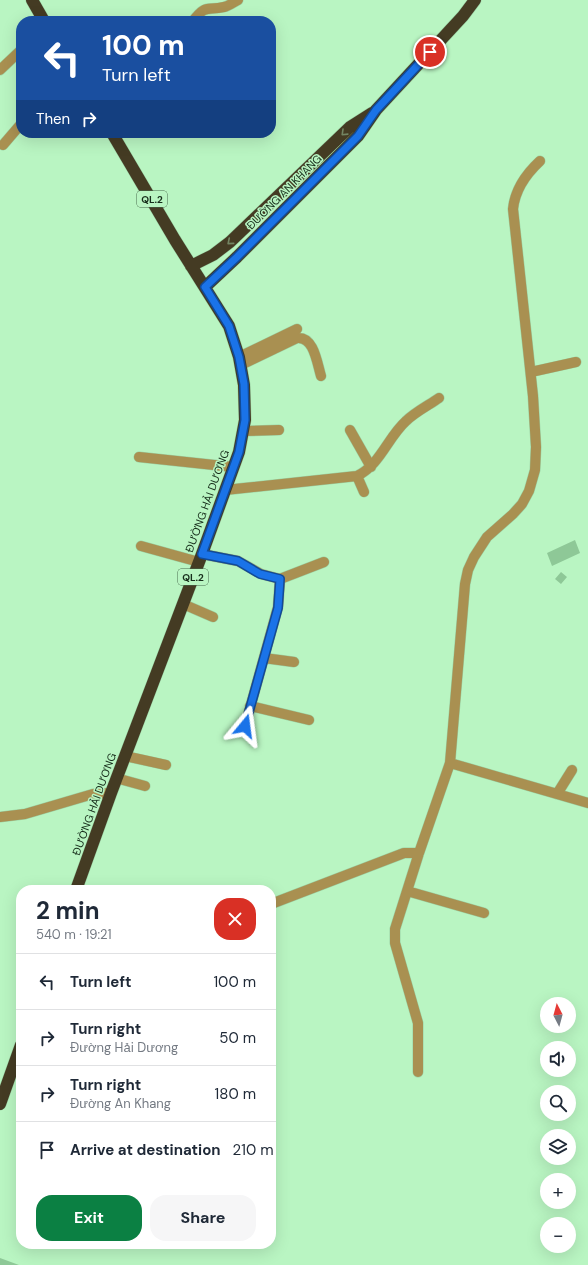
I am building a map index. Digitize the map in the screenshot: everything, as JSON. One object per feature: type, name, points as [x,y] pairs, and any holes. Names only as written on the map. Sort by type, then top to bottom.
[{"type":"highway","points":[[32,0],[41,16]]},
{"type":"highway","name":"ĐƯỜNG AN KHANG","points":[[205,287],[358,136],[376,110],[463,16],[475,0]]},
{"type":"highway","name":"ĐƯỜNG AN KHANG","points":[[191,266],[213,255],[230,242],[350,127],[376,110]]},
{"type":"highway","name":"ĐƯỜNG HẢI DƯƠNG","points":[[78,885],[116,778],[234,467],[239,452],[245,420],[244,384],[240,361],[229,326],[191,266],[115,138]]},
{"type":"highway","points":[[0,1104],[16,1059]]},
{"type":"street","points":[[197,16],[202,10],[208,8],[223,8],[238,0]]},
{"type":"street","points":[[0,70],[16,55]]},
{"type":"street","points":[[3,145],[16,130]]},
{"type":"street","points":[[418,1072],[418,1023],[395,943],[395,929],[450,763],[465,584],[468,570],[474,557],[487,537],[522,504],[529,491],[535,470],[536,448],[531,372],[513,209],[514,200],[527,174],[540,160]]},
{"type":"street","points":[[240,361],[296,328]]},
{"type":"street","points":[[240,361],[302,337],[308,340],[312,347],[321,376]]},
{"type":"street","points":[[531,372],[576,362]]},
{"type":"street","points":[[225,490],[357,476],[371,467],[405,422],[439,398]]},
{"type":"street","points":[[243,431],[279,430]]},
{"type":"street","points":[[350,430],[371,467]]},
{"type":"street","points":[[139,457],[234,467]]},
{"type":"street","points":[[357,476],[364,492]]},
{"type":"street","points":[[141,546],[200,558],[238,561],[260,574],[280,579],[324,562]]},
{"type":"street","points":[[245,726],[278,608],[280,579]]},
{"type":"street","points":[[183,604],[213,617]]},
{"type":"street","points":[[264,658],[294,662]]},
{"type":"street","points":[[250,706],[308,720]]},
{"type":"street","points":[[125,756],[166,765]]},
{"type":"street","points":[[450,763],[588,803]]},
{"type":"street","points":[[557,794],[572,770]]},
{"type":"street","points":[[116,778],[145,786]]},
{"type":"street","points":[[0,817],[25,814],[93,794],[111,793]]},
{"type":"street","points":[[276,902],[404,853],[419,853]]},
{"type":"street","points":[[407,891],[484,913]]},
{"type":"building","points":[[575,540],[580,553],[552,566],[547,553]]},
{"type":"building","points":[[561,572],[567,577],[561,584],[555,579]]},
{"type":"building","points":[[0,1258],[19,1265],[0,1265]]},
{"type":"route","points":[[245,726],[278,608],[280,579],[264,576],[238,561],[202,554],[239,452],[245,420],[244,384],[239,357],[229,326],[205,287],[358,136],[376,110],[430,52]]}]
